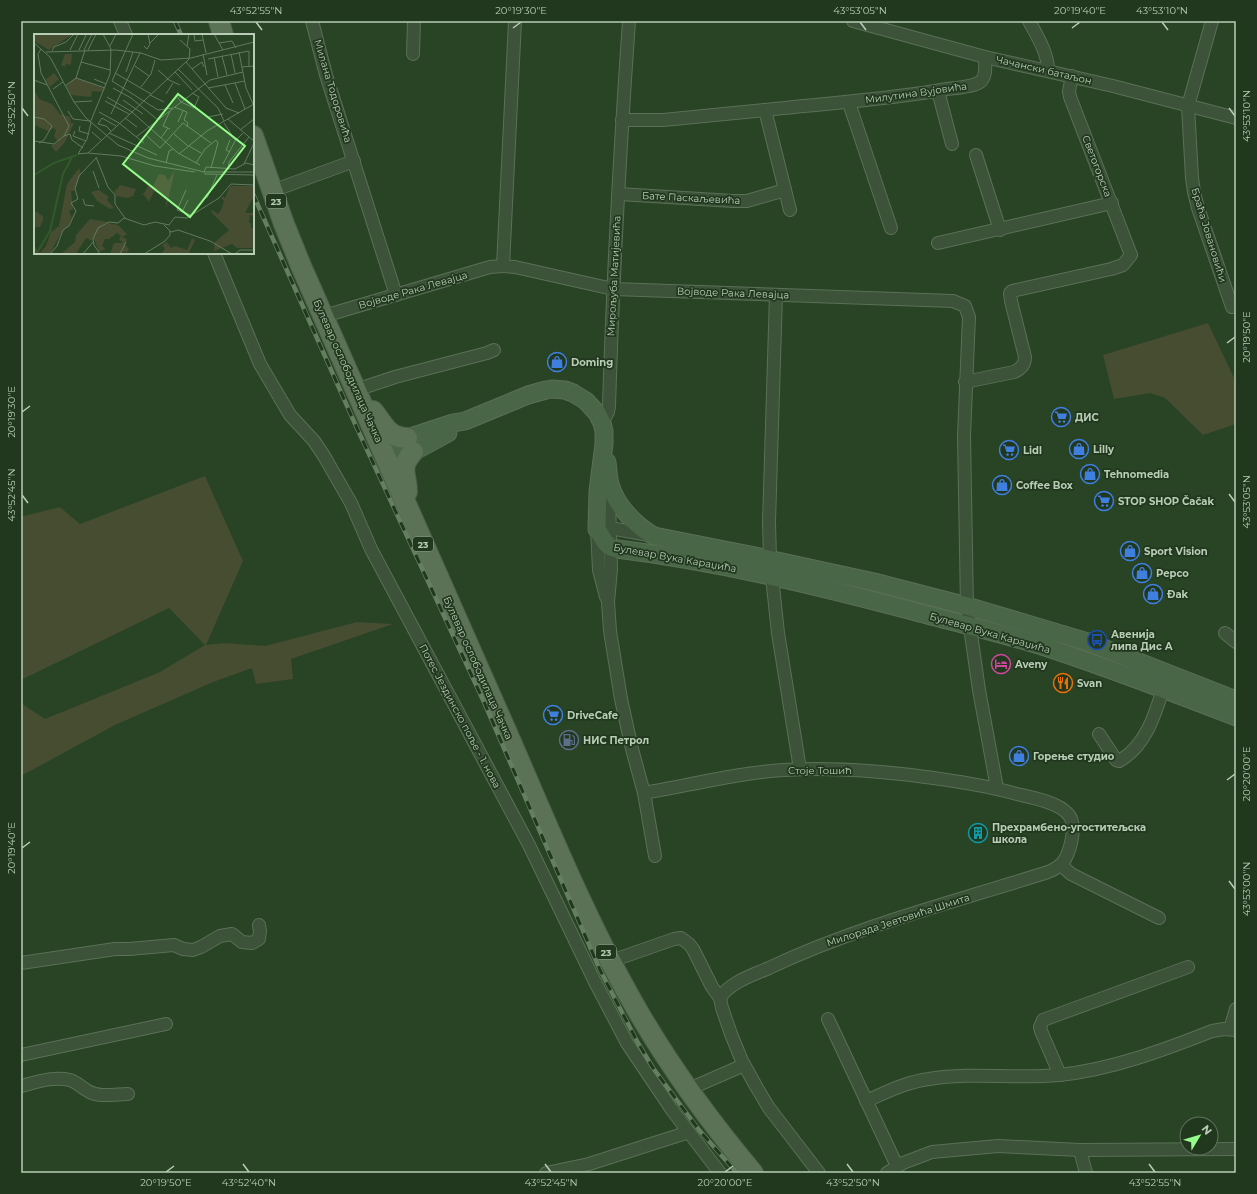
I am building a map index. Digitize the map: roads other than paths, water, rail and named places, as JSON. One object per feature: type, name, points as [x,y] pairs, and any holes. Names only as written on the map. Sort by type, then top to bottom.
[{"type":"main road","points":[[219,21],[222,34]]},
{"type":"main road","name":"Булевар ослободилаца Чачка","points":[[254,139],[301,266],[386,454],[405,502],[561,856],[611,961],[643,1020],[688,1089],[753,1173]]},
{"type":"main road","points":[[359,396],[390,432],[410,445],[403,471],[406,479],[407,491],[405,502]]},
{"type":"street","points":[[120,21],[126,34]]},
{"type":"street","name":"Милана Тодоровића","points":[[312,21],[326,75],[396,295]]},
{"type":"street","points":[[413,54],[414,21]]},
{"type":"street","points":[[503,266],[515,21]]},
{"type":"street","name":"Мирољуба Матијевића","points":[[603,529],[598,491],[604,444],[602,423],[608,412],[609,406],[613,289],[629,21]]},
{"type":"street","name":"Чачански батаљон","points":[[853,21],[985,57],[1048,70],[1236,118]]},
{"type":"street","points":[[1029,21],[1046,55],[1048,70]]},
{"type":"street","name":"Браћа Јовановићи","points":[[1212,21],[1188,106],[1189,144],[1194,192],[1234,307]]},
{"type":"street","name":"Милутина Вујовића","points":[[622,120],[663,120],[849,103],[938,91],[979,83],[985,75],[985,57]]},
{"type":"street","name":"Светогорска","points":[[965,382],[1014,372],[1018,370],[1025,362],[1011,301],[1010,293],[1012,291],[1111,269],[1123,265],[1131,255],[1112,202],[1070,97],[1069,90],[1072,76]]},
{"type":"street","points":[[938,91],[952,144]]},
{"type":"street","name":"Милутина Вујовића","points":[[849,103],[891,228]]},
{"type":"street","points":[[765,110],[790,210]]},
{"type":"street","points":[[976,155],[1000,230]]},
{"type":"street","points":[[272,191],[354,161]]},
{"type":"street","name":"Бате Паскаљевића","points":[[619,194],[747,201],[785,190]]},
{"type":"street","points":[[938,243],[1000,230],[1112,202]]},
{"type":"street","name":"Потес Јездинско поље - 1. нова","points":[[214,254],[260,364],[290,415],[314,441],[352,503],[371,549],[529,845],[595,982],[627,1042],[688,1132],[720,1173]]},
{"type":"street","name":"Војводе Рака Левајца","points":[[324,316],[490,267],[503,266],[515,267],[613,289],[953,301],[965,306],[969,317],[965,382]]},
{"type":"street","points":[[770,559],[769,515],[776,295]]},
{"type":"street","points":[[359,396],[389,378],[487,354],[494,350]]},
{"type":"street","points":[[965,382],[964,436],[967,606],[979,690],[997,788]]},
{"type":"street","points":[[386,454],[410,445],[453,423],[465,422],[528,395],[552,389],[565,390],[580,396],[593,408],[602,423]]},
{"type":"street","points":[[604,444],[610,484],[603,529],[599,570],[608,602]]},
{"type":"street","points":[[610,484],[615,496],[627,513],[642,529],[654,536]]},
{"type":"street","name":"Булевар Вука Караџића","points":[[1236,700],[1088,642],[967,606],[874,582],[770,559],[654,536],[603,529],[605,542],[610,547],[617,550],[714,564],[815,586],[971,626],[1048,648],[1163,688],[1236,717]]},
{"type":"street","points":[[610,547],[611,569],[608,602],[610,631],[621,699],[644,793],[655,856]]},
{"type":"street","points":[[772,577],[778,633],[800,769]]},
{"type":"street","points":[[1225,632],[1236,642]]},
{"type":"street","points":[[1099,734],[1116,760],[1119,761],[1123,759],[1139,743],[1150,726],[1163,688]]},
{"type":"street","name":"Стоје Тошић","points":[[644,793],[724,777],[800,769],[877,772],[948,780],[997,788],[1035,798],[1058,807],[1068,813],[1071,819],[1072,832],[1070,846],[1061,865]]},
{"type":"street","points":[[1061,865],[1071,874],[1159,918]]},
{"type":"street","name":"Милорада Јевтовића Шмита","points":[[720,998],[727,990],[737,983],[827,942],[887,921],[1048,872],[1061,865]]},
{"type":"street","points":[[21,963],[115,949],[174,945],[183,949],[193,950],[201,948],[220,936],[232,934],[242,942],[252,943],[259,939],[259,925]]},
{"type":"street","points":[[611,961],[674,939],[681,938],[689,944],[693,949],[712,988],[720,998],[725,1017],[744,1065],[769,1108],[819,1173]]},
{"type":"street","points":[[1060,1075],[1041,1031],[1040,1027],[1043,1020],[1188,967]]},
{"type":"street","points":[[866,1101],[900,1086],[929,1078],[978,1075],[1060,1075],[1110,1066],[1212,1031],[1233,1029],[1236,1009]]},
{"type":"street","points":[[828,1019],[866,1101],[892,1170],[932,1152],[998,1146],[1080,1150],[1236,1149]]},
{"type":"street","points":[[21,1055],[166,1024]]},
{"type":"street","points":[[688,1089],[744,1065]]},
{"type":"street","points":[[21,1086],[47,1080],[61,1079],[71,1081],[80,1085],[89,1092],[98,1095],[128,1094]]},
{"type":"street","points":[[546,1173],[588,1164],[688,1132]]},
{"type":"street","points":[[1080,1150],[1086,1173]]},
{"type":"railway","points":[[175,21],[181,34]]},
{"type":"railway","points":[[254,196],[356,426],[484,702],[600,970],[638,1043],[653,1068],[699,1130],[737,1173]]},
{"type":"place","name":"Doming","points":[[557,362]]},
{"type":"place","name":"ДИС","points":[[1061,417]]},
{"type":"place","name":"Lilly","points":[[1079,449]]},
{"type":"place","name":"Lidl","points":[[1009,450]]},
{"type":"place","name":"Tehnomedia","points":[[1090,474]]},
{"type":"place","name":"Coffee Box","points":[[1002,485]]},
{"type":"place","name":"STOP SHOP Čačak","points":[[1104,501]]},
{"type":"place","name":"Sport Vision","points":[[1130,551]]},
{"type":"place","name":"Pepco","points":[[1142,573]]},
{"type":"place","name":"Đak","points":[[1153,594]]},
{"type":"place","name":"Авенија липа Дис А","points":[[1097,640]]},
{"type":"place","name":"Aveny","points":[[1001,664]]},
{"type":"place","name":"Svan","points":[[1063,683]]},
{"type":"place","name":"DriveCafe","points":[[553,715]]},
{"type":"place","name":"НИС Петрол","points":[[569,740]]},
{"type":"place","name":"Горење студио","points":[[1019,756]]},
{"type":"place","name":"Прехрамбено-угоститељска школа","points":[[978,833]]}]
